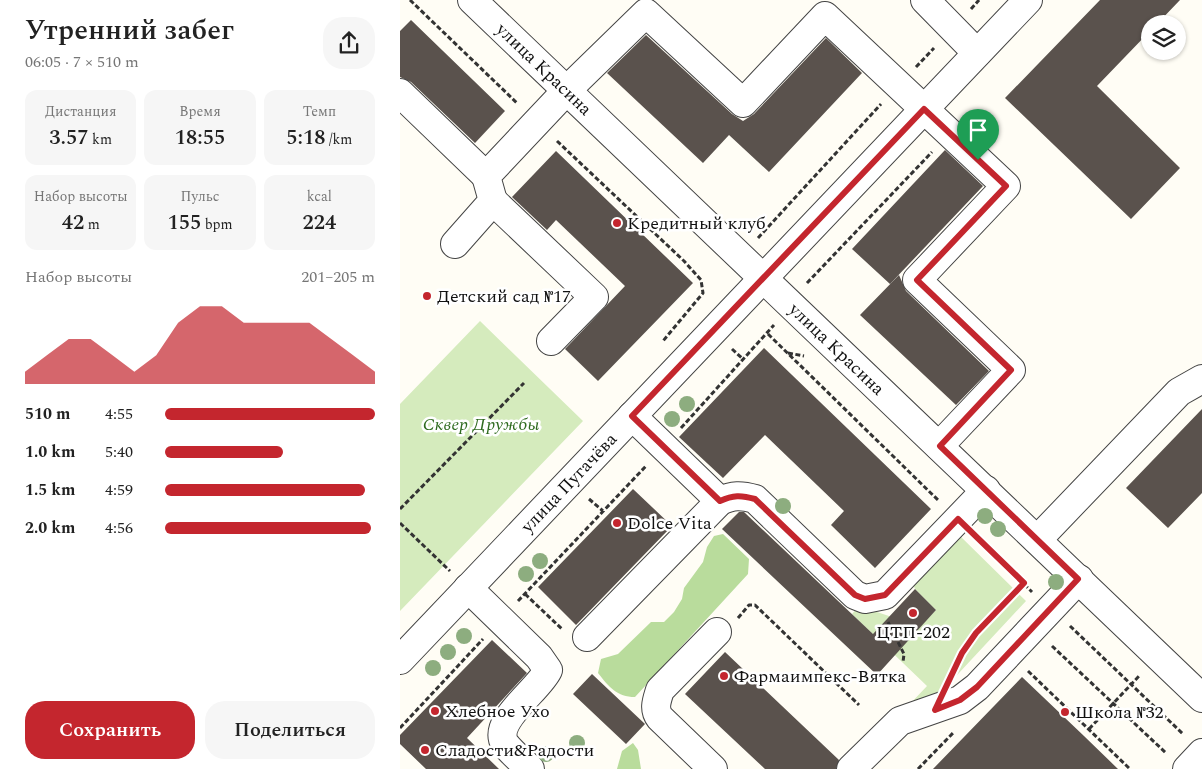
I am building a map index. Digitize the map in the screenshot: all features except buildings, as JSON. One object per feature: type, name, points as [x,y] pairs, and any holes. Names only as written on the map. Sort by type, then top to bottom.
[{"type":"street","name":"улица Красина","points":[[472,0],[568,89],[1202,698]]},
{"type":"street","points":[[925,0],[977,53]]},
{"type":"street","name":"улица Пугачёва","points":[[400,660],[455,576],[632,416],[763,276],[1028,0]]},
{"type":"street","points":[[455,244],[490,189],[537,122],[646,13],[743,103],[825,16],[1006,186],[917,280],[1011,370],[940,446]]},
{"type":"street","points":[[400,93],[594,297],[551,341]]},
{"type":"street","points":[[1037,540],[1179,392],[1202,379]]},
{"type":"street","points":[[632,416],[720,501]]},
{"type":"street","points":[[576,635],[720,501],[730,496],[741,495],[755,499],[855,595],[865,599],[885,595],[986,490]]},
{"type":"street","points":[[455,576],[539,656],[548,670],[543,681],[506,718],[502,730],[504,742],[530,769]]},
{"type":"street","points":[[851,769],[900,721],[960,700],[977,687],[1078,579]]},
{"type":"street","points":[[713,769],[660,718],[656,712],[656,700],[660,690],[724,628]]},
{"type":"street","points":[[1178,762],[1195,746]]},
{"type":"path","points":[[410,0],[684,261],[701,280],[703,293],[659,346]]},
{"type":"path","points":[[768,334],[1050,609],[1195,746]]},
{"type":"path","points":[[400,509],[524,383]]},
{"type":"path","points":[[589,498],[603,512]]},
{"type":"path","points":[[400,523],[455,576]]},
{"type":"path","points":[[953,672],[962,653],[976,633],[1024,583]]},
{"type":"path","points":[[525,594],[576,635]]},
{"type":"path","points":[[876,598],[904,654],[903,662]]},
{"type":"path","points":[[724,628],[749,605],[755,605],[859,705]]},
{"type":"path","points":[[1050,643],[1178,762]]},
{"type":"path","points":[[1023,666],[1130,769]]},
{"type":"path","points":[[1089,729],[1144,671]]},
{"type":"green space","name":"Сквер Дружбы","points":[[480,321],[583,421],[400,611],[400,404]]},
{"type":"green space","points":[[957,533],[1026,601],[945,688],[937,695],[908,706],[927,686],[852,614],[859,606],[889,616],[911,636],[936,610],[915,589],[912,581]]},
{"type":"green space","points":[[723,534],[749,559],[748,574],[635,697],[618,693],[598,673],[601,659],[618,654],[651,622],[664,622],[674,612],[682,599],[684,588],[703,562],[707,547],[714,536]]},
{"type":"green space","points":[[633,743],[638,750],[641,769],[617,769],[622,751]]},
{"type":"place","name":"Кредитный клуб","points":[[617,223]]},
{"type":"place","name":"Детский сад №17","points":[[427,296]]},
{"type":"place","name":"Dolce Vita","points":[[617,523]]},
{"type":"place","name":"ЦТП-202","points":[[913,613]]},
{"type":"place","name":"Фармаимпекс-Вятка","points":[[724,676]]},
{"type":"place","name":"Хлебное Ухо","points":[[435,711]]},
{"type":"place","name":"Школа №32","points":[[1065,712]]},
{"type":"place","name":"Сладости&Радости","points":[[425,750]]},
{"type":"route","points":[[924,109],[978,160],[1006,186],[917,280],[1011,370],[940,446],[1078,579],[977,687],[960,700],[935,710],[962,653],[976,633],[1024,583],[958,519],[885,595],[865,599],[855,595],[755,499],[741,495],[730,496],[720,501],[632,416],[763,276],[924,109]]}]
